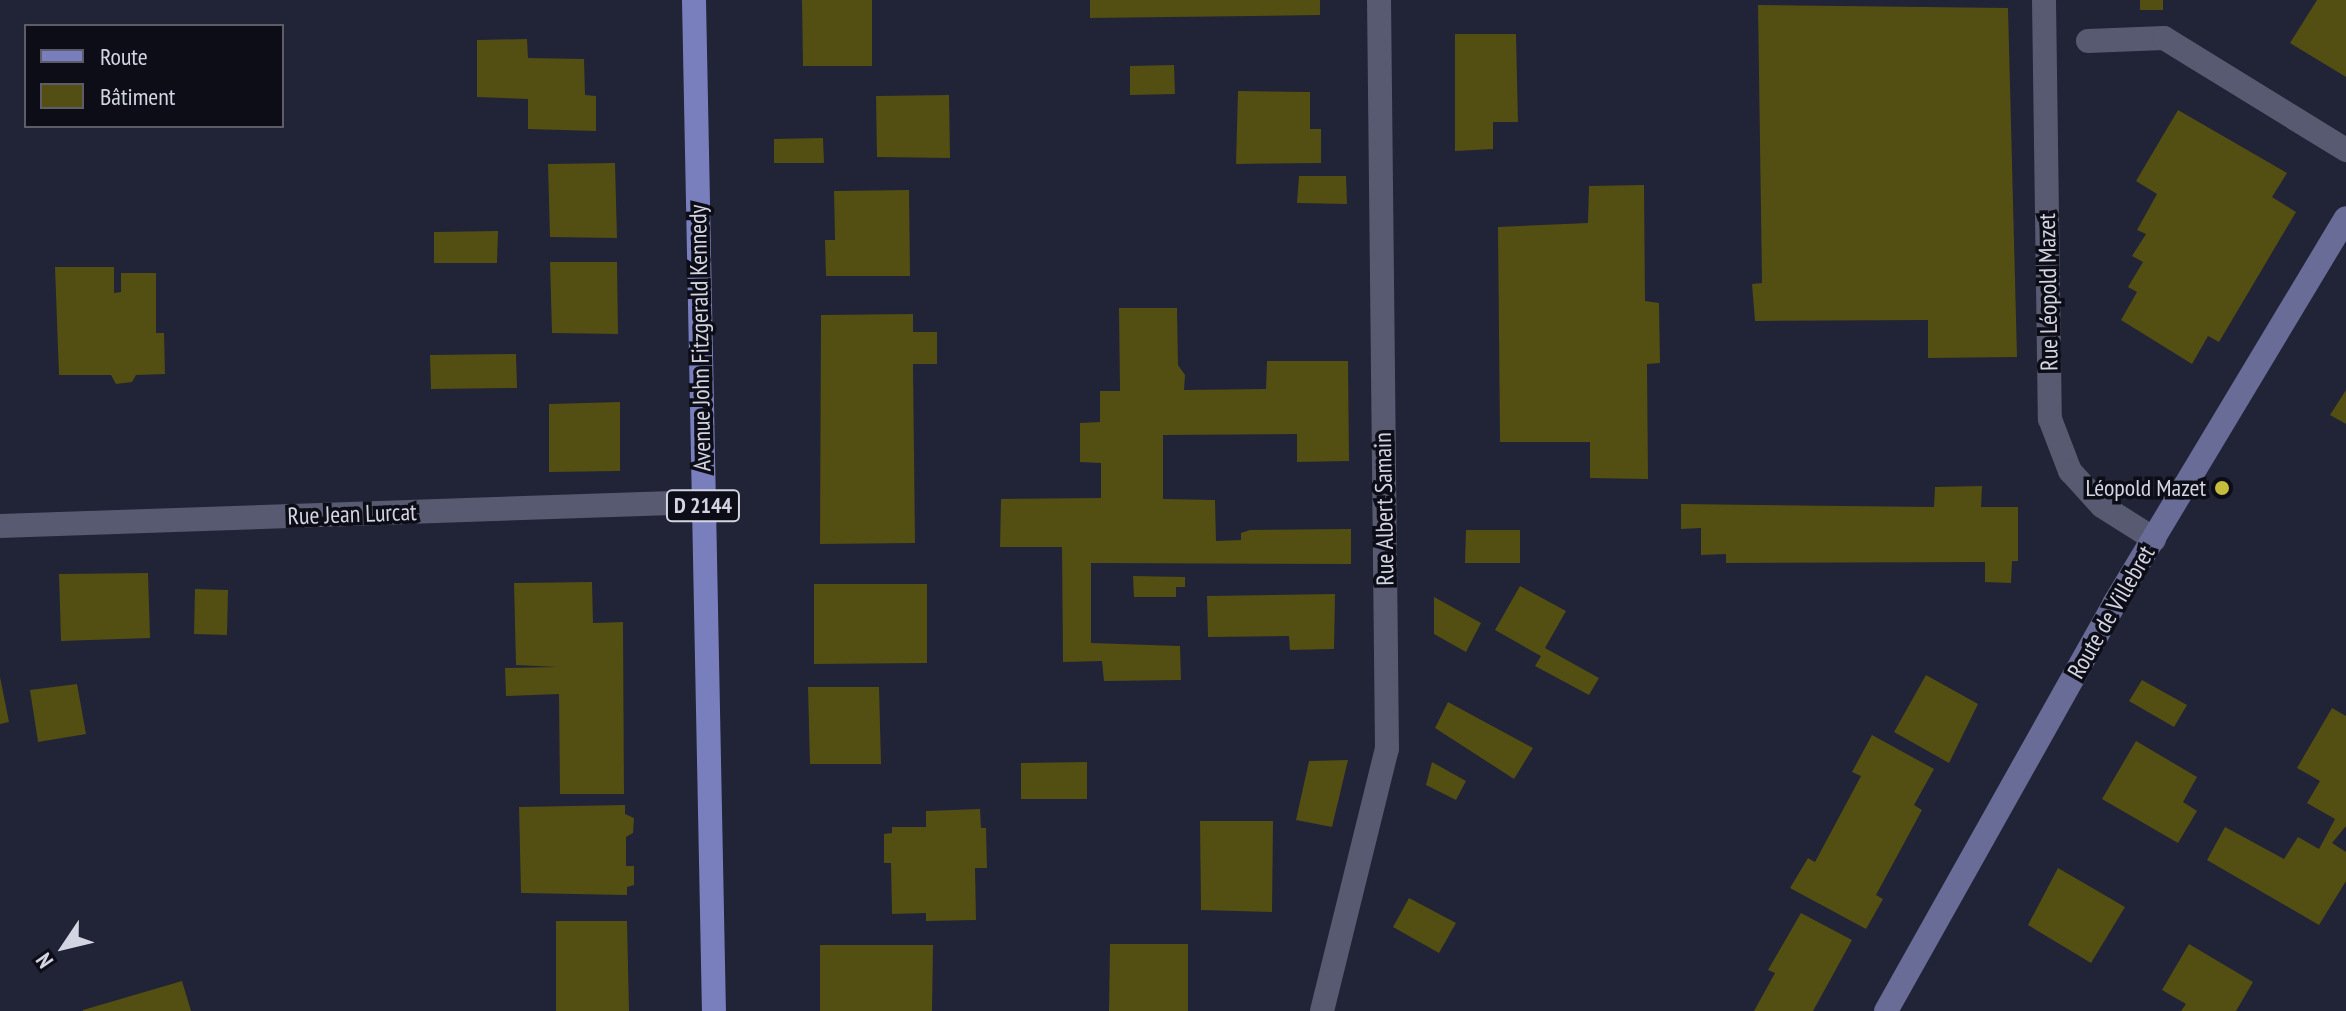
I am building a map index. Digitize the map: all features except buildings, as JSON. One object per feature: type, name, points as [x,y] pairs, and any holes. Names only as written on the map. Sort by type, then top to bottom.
[{"type":"main road","name":"Avenue John Fitzgerald Kennedy","points":[[694,0],[714,1011]]},
{"type":"main road","name":"Route de Villebret","points":[[1886,1011],[2154,539],[2346,218]]},
{"type":"street","name":"Rue Albert Samain","points":[[1322,1011],[1387,749],[1379,0]]},
{"type":"street","name":"Rue Léopold Mazet","points":[[2044,0],[2050,419],[2070,471],[2102,506],[2154,539]]},
{"type":"street","points":[[2088,41],[2164,38],[2346,150]]},
{"type":"street","name":"Rue Jean Lurcat","points":[[0,526],[703,502]]},
{"type":"place","name":"Léopold Mazet","points":[[2222,488]]}]
